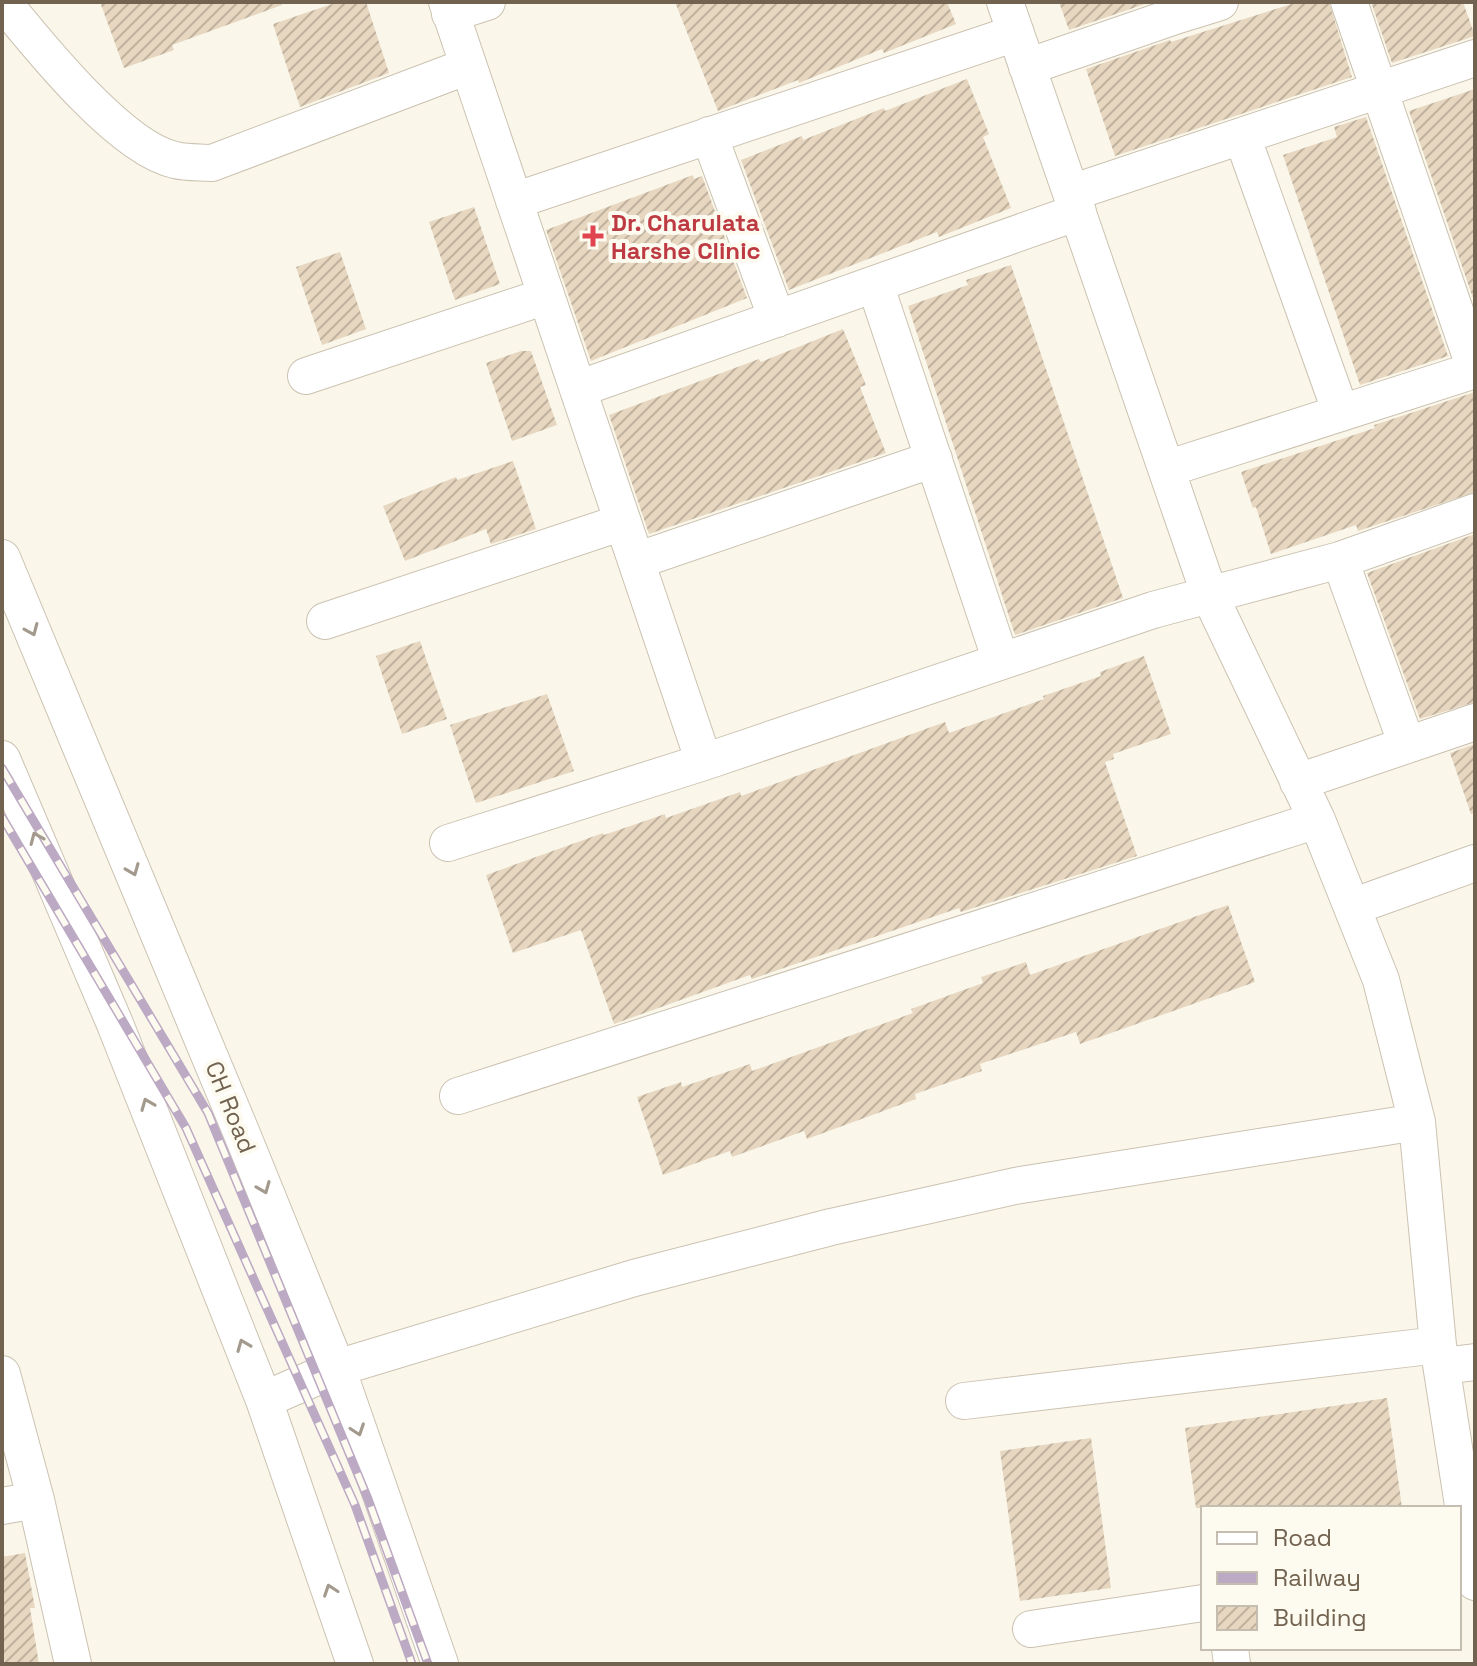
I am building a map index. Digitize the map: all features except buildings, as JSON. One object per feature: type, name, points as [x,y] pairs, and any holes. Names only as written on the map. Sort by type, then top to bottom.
[{"type":"street","points":[[3,2],[99,111],[143,146],[173,160],[212,163],[468,66]]},
{"type":"street","points":[[487,2],[448,8],[704,762]]},
{"type":"street","points":[[1027,67],[1176,8],[1220,2]]},
{"type":"street","points":[[1166,469],[1475,369],[1349,2]]},
{"type":"street","points":[[514,201],[709,135],[1010,17],[1210,596],[1317,820],[1381,980],[1417,1122],[1452,1358],[1468,1571]]},
{"type":"street","points":[[578,389],[875,284],[1242,136],[1475,58]]},
{"type":"street","points":[[709,135],[777,319]]},
{"type":"street","points":[[1242,136],[1341,413]]},
{"type":"street","points":[[875,284],[1001,661]]},
{"type":"street","points":[[306,376],[546,296]]},
{"type":"street","points":[[636,561],[934,459]]},
{"type":"street","points":[[448,843],[704,762],[1153,610],[1340,560],[1475,512]]},
{"type":"street","points":[[325,621],[623,522]]},
{"type":"street","name":"CH Road","points":[[2,558],[337,1368],[440,1664]]},
{"type":"street","points":[[1340,560],[1407,745]]},
{"type":"street","points":[[1298,782],[1475,722]]},
{"type":"street","points":[[2,759],[115,1024],[264,1400],[355,1664]]},
{"type":"street","points":[[458,1096],[1317,820]]},
{"type":"street","points":[[1352,907],[1475,863]]},
{"type":"street","points":[[264,1400],[337,1368],[634,1278],[831,1227],[1015,1186],[1417,1122]]},
{"type":"street","points":[[964,1401],[1452,1358]]},
{"type":"street","points":[[2,1374],[19,1503],[73,1664]]},
{"type":"street","points":[[1031,1629],[1201,1603]]},
{"type":"railway","points":[[2,768],[208,1113],[368,1499],[428,1664]]},
{"type":"railway","points":[[2,817],[186,1128],[355,1505],[412,1664]]},
{"type":"place","name":"Dr. Charulata Harshe Clinic","points":[[593,236]]}]
